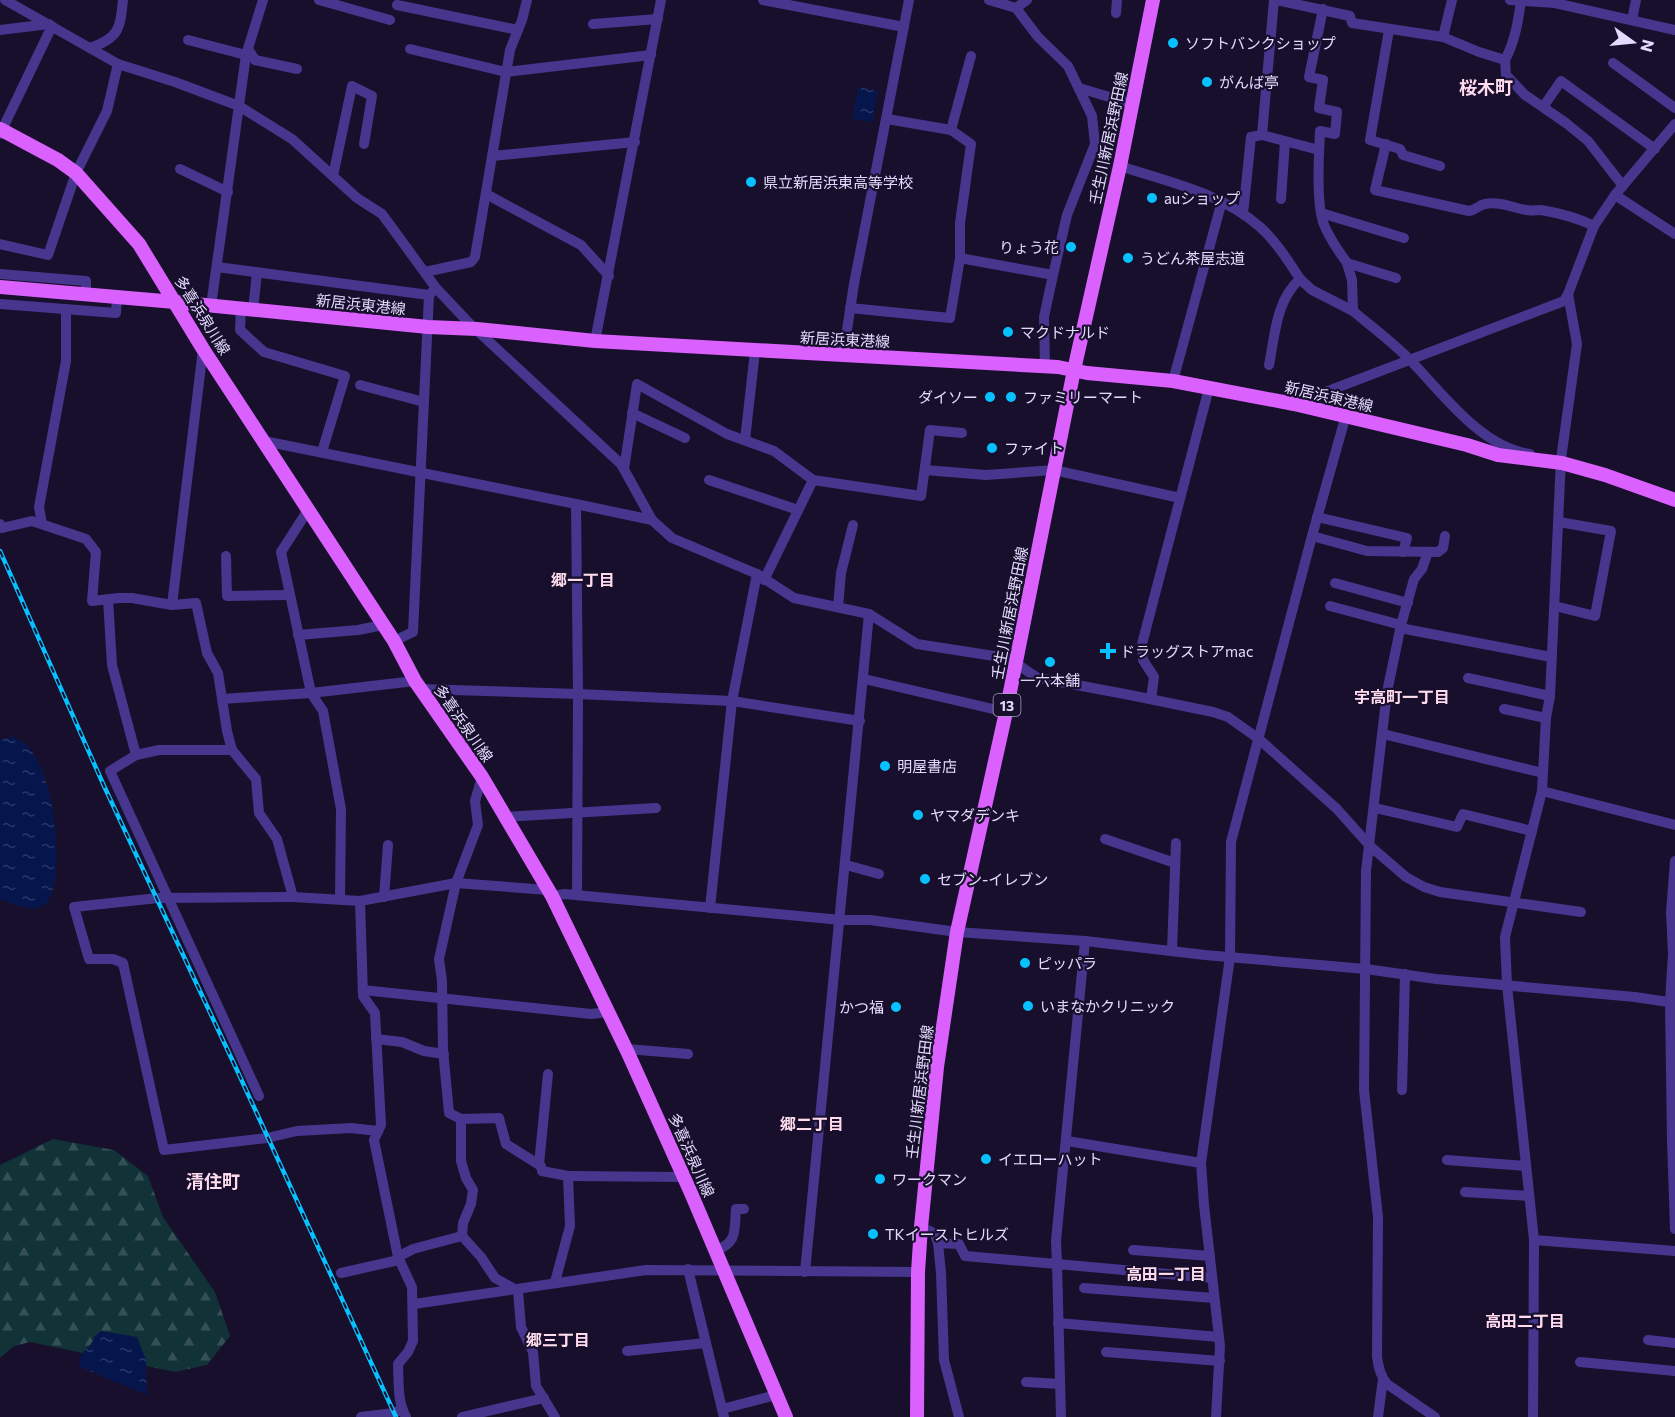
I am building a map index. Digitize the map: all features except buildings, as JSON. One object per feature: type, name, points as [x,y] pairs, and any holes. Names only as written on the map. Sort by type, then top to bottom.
[{"type":"main road","name":"壬生川新居浜野田線","points":[[918,1417],[918,1272],[921,1227],[937,1067],[957,932],[1006,712],[1074,370],[1120,166],[1154,0]]},
{"type":"main road","name":"多喜浜泉川線","points":[[0,131],[58,160],[76,173],[139,244],[203,350],[394,641],[417,685],[482,777],[550,893],[627,1049],[786,1417]]},
{"type":"main road","name":"新居浜東港線","points":[[0,287],[595,341],[1045,367],[1173,381],[1346,415],[1498,455],[1561,461],[1675,500]]},
{"type":"street","points":[[5,0],[18,3],[118,64],[239,106],[292,140],[357,198],[382,214],[425,272],[432,292],[428,327],[412,632],[394,641]]},
{"type":"street","points":[[90,48],[108,42],[117,32],[123,0]]},
{"type":"street","points":[[211,306],[247,52],[263,0]]},
{"type":"street","points":[[319,0],[390,20]]},
{"type":"street","points":[[425,272],[471,262],[475,257],[510,50],[527,0]]},
{"type":"street","points":[[595,341],[661,0]]},
{"type":"street","points":[[763,0],[904,27]]},
{"type":"street","points":[[843,356],[850,308],[909,0]]},
{"type":"street","points":[[989,0],[1016,8],[1038,37],[1068,66],[1092,116],[1095,144],[1066,214],[1044,316],[1045,367]]},
{"type":"street","points":[[1016,8],[1027,0]]},
{"type":"street","points":[[1116,13],[1117,0]]},
{"type":"street","points":[[1262,135],[1276,0],[1350,16],[1352,23],[1443,37],[1505,60]]},
{"type":"street","points":[[1443,37],[1452,0]]},
{"type":"street","points":[[1510,0],[1569,3],[1675,30]]},
{"type":"street","points":[[1632,20],[1636,0]]},
{"type":"street","points":[[1521,1],[1516,34],[1505,60],[1506,75],[1525,95],[1588,141],[1619,191],[1675,234]]},
{"type":"street","points":[[397,4],[518,30]]},
{"type":"street","points":[[1323,9],[1309,77],[1323,80],[1319,108],[1337,112],[1335,135],[1320,131],[1321,213],[1331,241],[1347,263],[1353,289],[1353,311]]},
{"type":"street","points":[[594,24],[658,19]]},
{"type":"street","points":[[0,30],[51,25]]},
{"type":"street","points":[[0,131],[51,25]]},
{"type":"street","points":[[1389,30],[1370,140],[1400,149],[1403,155],[1440,166]]},
{"type":"street","points":[[188,40],[247,52],[255,60],[297,69]]},
{"type":"street","points":[[410,49],[506,72],[651,55]]},
{"type":"street","points":[[951,130],[971,56]]},
{"type":"street","points":[[1613,63],[1675,108]]},
{"type":"street","points":[[0,244],[48,255],[76,173],[107,111],[118,64]]},
{"type":"street","points":[[1543,107],[1561,81],[1655,149]]},
{"type":"street","points":[[333,176],[352,86],[372,96],[364,144]]},
{"type":"street","points":[[1079,88],[1133,104]]},
{"type":"street","points":[[850,308],[950,318],[960,258],[960,223],[971,144],[951,130],[887,119]]},
{"type":"street","points":[[1293,404],[1564,301],[1594,226],[1619,191],[1675,124]]},
{"type":"street","points":[[1243,214],[1251,138],[1262,135],[1319,150]]},
{"type":"street","points":[[492,156],[635,142]]},
{"type":"street","points":[[1281,199],[1285,142]]},
{"type":"street","points":[[1386,144],[1375,190],[1469,211],[1476,210],[1482,204],[1487,203],[1507,204],[1526,210],[1540,210],[1570,217],[1594,226]]},
{"type":"street","points":[[1120,166],[1222,201],[1243,214],[1262,228],[1300,279],[1312,290],[1353,311],[1409,359],[1431,385],[1492,440],[1524,453],[1561,461]]},
{"type":"street","points":[[180,169],[228,192]]},
{"type":"street","points":[[486,194],[581,245],[609,276]]},
{"type":"street","points":[[1173,381],[1222,201]]},
{"type":"street","points":[[1321,213],[1404,238]]},
{"type":"street","points":[[960,258],[1053,275]]},
{"type":"street","points":[[1347,263],[1396,279]]},
{"type":"street","points":[[217,267],[432,292],[477,329],[624,469],[652,520],[672,538],[761,577],[795,598],[869,614],[917,644],[1007,658],[1039,678],[1151,699],[1228,717],[1258,739],[1337,809],[1370,846],[1406,877],[1424,887],[1440,892],[1581,912]]},
{"type":"street","points":[[257,273],[240,330],[264,352],[345,376],[322,452]]},
{"type":"street","points":[[0,274],[86,281],[86,294]]},
{"type":"street","points":[[1269,365],[1282,304],[1290,288],[1300,279]]},
{"type":"street","points":[[1533,1417],[1534,1240],[1507,985],[1505,937],[1542,791],[1546,718],[1550,696],[1561,461],[1577,344],[1568,294]]},
{"type":"street","points":[[0,304],[117,313],[117,297]]},
{"type":"street","points":[[42,525],[39,507],[66,361],[66,309]]},
{"type":"street","points":[[172,605],[203,350]]},
{"type":"street","points":[[745,440],[755,351]]},
{"type":"street","points":[[624,469],[637,384],[727,434],[774,451],[813,480],[921,496],[930,430],[962,433]]},
{"type":"street","points":[[360,385],[424,402]]},
{"type":"street","points":[[1151,699],[1154,677],[1143,660],[1142,644],[1209,388]]},
{"type":"street","points":[[632,413],[685,438]]},
{"type":"street","points":[[1216,1417],[1220,1361],[1219,1337],[1204,1205],[1202,1163],[1230,957],[1231,842],[1346,415]]},
{"type":"street","points":[[264,441],[652,520]]},
{"type":"street","points":[[925,470],[986,474],[1054,470],[1180,498]]},
{"type":"street","points":[[709,480],[798,510]]},
{"type":"street","points":[[710,908],[732,700],[761,577],[813,480]]},
{"type":"street","points":[[576,504],[577,895]]},
{"type":"street","points":[[308,510],[281,552],[311,693],[323,711],[342,809],[340,898]]},
{"type":"street","points":[[1317,516],[1407,538],[1403,552]]},
{"type":"street","points":[[0,524],[2,528],[32,521],[86,539],[96,552],[92,601],[132,598],[172,605],[196,603],[207,653],[218,673],[226,731],[232,750],[256,779],[259,813],[277,839],[293,897]]},
{"type":"street","points":[[1555,606],[1595,616],[1611,531],[1559,522]]},
{"type":"street","points":[[838,607],[841,573],[853,525]]},
{"type":"street","points":[[1312,536],[1367,551],[1403,552],[1438,552],[1443,548],[1445,537]]},
{"type":"street","points":[[1378,1417],[1383,1380],[1377,1356],[1378,1217],[1364,1090],[1366,871],[1387,692],[1414,579],[1422,568],[1428,552]]},
{"type":"street","points":[[226,556],[227,596],[289,596]]},
{"type":"street","points":[[1335,584],[1408,603]]},
{"type":"street","points":[[108,599],[112,666],[136,755]]},
{"type":"street","points":[[1330,606],[1401,626],[1551,657]]},
{"type":"street","points":[[806,1272],[869,614]]},
{"type":"street","points":[[298,635],[358,630],[383,625]]},
{"type":"street","points":[[1468,678],[1550,696]]},
{"type":"street","points":[[864,679],[1006,712]]},
{"type":"street","points":[[222,699],[417,685],[732,700],[860,721]]},
{"type":"street","points":[[1504,710],[1546,718]]},
{"type":"street","points":[[1383,734],[1543,773]]},
{"type":"street","points":[[232,750],[159,750],[136,755],[110,771],[259,1096]]},
{"type":"street","points":[[482,777],[475,801],[478,825],[456,884],[439,959],[449,1113],[461,1119],[499,1118],[506,1144],[539,1164]]},
{"type":"street","points":[[1542,791],[1675,825]]},
{"type":"street","points":[[1375,807],[1457,827],[1463,814],[1532,831]]},
{"type":"street","points":[[504,817],[656,808]]},
{"type":"street","points":[[1105,839],[1175,863]]},
{"type":"street","points":[[1172,951],[1176,843]]},
{"type":"street","points":[[384,897],[388,845]]},
{"type":"street","points":[[1675,861],[1671,912],[1673,954],[1672,1142],[1675,1229]]},
{"type":"street","points":[[846,865],[879,874]]},
{"type":"street","points":[[378,1131],[351,1128],[297,1131],[267,1138],[164,1150],[123,963],[112,959],[89,959],[75,907],[170,899],[293,897],[360,900],[456,884],[841,920],[870,920],[957,932],[1085,941],[1406,975],[1635,996],[1673,1002]]},
{"type":"street","points":[[360,900],[363,996],[375,1013],[381,1125],[374,1140],[399,1259],[412,1287],[414,1304],[414,1341],[398,1364],[404,1413],[361,1417]]},
{"type":"street","points":[[1060,1417],[1056,1241],[1085,941]]},
{"type":"street","points":[[1402,1090],[1406,975]]},
{"type":"street","points":[[363,990],[591,1014],[609,1012]]},
{"type":"street","points":[[376,1039],[402,1042],[424,1051],[444,1053]]},
{"type":"street","points":[[627,1049],[688,1054]]},
{"type":"street","points":[[548,1074],[539,1164],[542,1171],[568,1176],[683,1177]]},
{"type":"street","points":[[461,1119],[461,1161],[466,1178],[473,1190],[471,1204],[463,1223],[462,1236],[481,1257],[495,1278],[516,1288],[519,1295],[521,1327],[533,1352],[536,1386],[555,1417]]},
{"type":"street","points":[[1067,1141],[1202,1163]]},
{"type":"street","points":[[1447,1160],[1526,1166]]},
{"type":"street","points":[[555,1282],[570,1226],[568,1176]]},
{"type":"street","points":[[1465,1192],[1529,1196]]},
{"type":"street","points":[[714,1251],[731,1242],[736,1209],[744,1209]]},
{"type":"street","points":[[921,1227],[934,1233],[938,1242],[944,1360],[959,1417]]},
{"type":"street","points":[[341,1273],[399,1259],[413,1249],[462,1236]]},
{"type":"street","points":[[1534,1240],[1675,1251]]},
{"type":"street","points":[[938,1242],[959,1244],[965,1256],[1212,1278]]},
{"type":"street","points":[[1133,1250],[1210,1256]]},
{"type":"street","points":[[688,1269],[723,1413],[776,1395]]},
{"type":"street","points":[[414,1304],[646,1270],[918,1272]]},
{"type":"street","points":[[1084,1288],[1215,1298]]},
{"type":"street","points":[[1058,1323],[1219,1337]]},
{"type":"street","points":[[1648,1340],[1675,1343]]},
{"type":"street","points":[[627,1351],[706,1343]]},
{"type":"street","points":[[1106,1352],[1220,1361]]},
{"type":"street","points":[[1580,1362],[1675,1371]]},
{"type":"street","points":[[1383,1380],[1435,1417]]},
{"type":"street","points":[[1026,1382],[1060,1384]]},
{"type":"street","points":[[462,1417],[544,1398]]},
{"type":"green space","points":[[53,1139],[114,1150],[148,1176],[163,1217],[215,1292],[230,1336],[207,1365],[175,1372],[30,1342],[14,1346],[0,1358],[0,1165]]},
{"type":"water","points":[[858,87],[878,91],[872,122],[852,119]]},
{"type":"water","points":[[14,737],[27,745],[43,773],[51,800],[56,832],[54,884],[44,905],[34,908],[22,907],[0,899],[0,739]]},
{"type":"water","points":[[101,1331],[137,1337],[146,1360],[147,1395],[80,1367],[80,1358],[94,1337]]},
{"type":"railway","points":[[0,551],[104,786],[396,1417]]},
{"type":"place","name":"ソフトバンクショップ","points":[[1173,43]]},
{"type":"place","name":"がんば亭","points":[[1207,82]]},
{"type":"place","name":"県立新居浜東高等学校","points":[[751,182]]},
{"type":"place","name":"auショップ","points":[[1152,198]]},
{"type":"place","name":"りょう花","points":[[1071,247]]},
{"type":"place","name":"うどん茶屋志道","points":[[1128,258]]},
{"type":"place","name":"マクドナルド","points":[[1008,332]]},
{"type":"place","name":"ダイソー","points":[[990,397]]},
{"type":"place","name":"ファミリーマート","points":[[1011,397]]},
{"type":"place","name":"ファイト","points":[[992,448]]},
{"type":"place","name":"ドラッグストアmac","points":[[1108,651]]},
{"type":"place","name":"一六本舗","points":[[1050,662]]},
{"type":"place","name":"明屋書店","points":[[885,766]]},
{"type":"place","name":"ヤマダデンキ","points":[[918,815]]},
{"type":"place","name":"セブン-イレブン","points":[[925,879]]},
{"type":"place","name":"ピッパラ","points":[[1025,963]]},
{"type":"place","name":"いまなかクリニック","points":[[1028,1006]]},
{"type":"place","name":"かつ福","points":[[896,1007]]},
{"type":"place","name":"イエローハット","points":[[986,1159]]},
{"type":"place","name":"ワークマン","points":[[880,1179]]},
{"type":"place","name":"TKイーストヒルズ","points":[[873,1234]]},
{"type":"district","name":"桜木町","points":[[1486,87]]},
{"type":"district","name":"郷一丁目","points":[[583,579]]},
{"type":"district","name":"宇高町一丁目","points":[[1402,696]]},
{"type":"district","name":"郷二丁目","points":[[812,1123]]},
{"type":"district","name":"清住町","points":[[213,1181]]},
{"type":"district","name":"高田一丁目","points":[[1166,1273]]},
{"type":"district","name":"高田二丁目","points":[[1525,1320]]},
{"type":"district","name":"郷三丁目","points":[[558,1339]]}]
